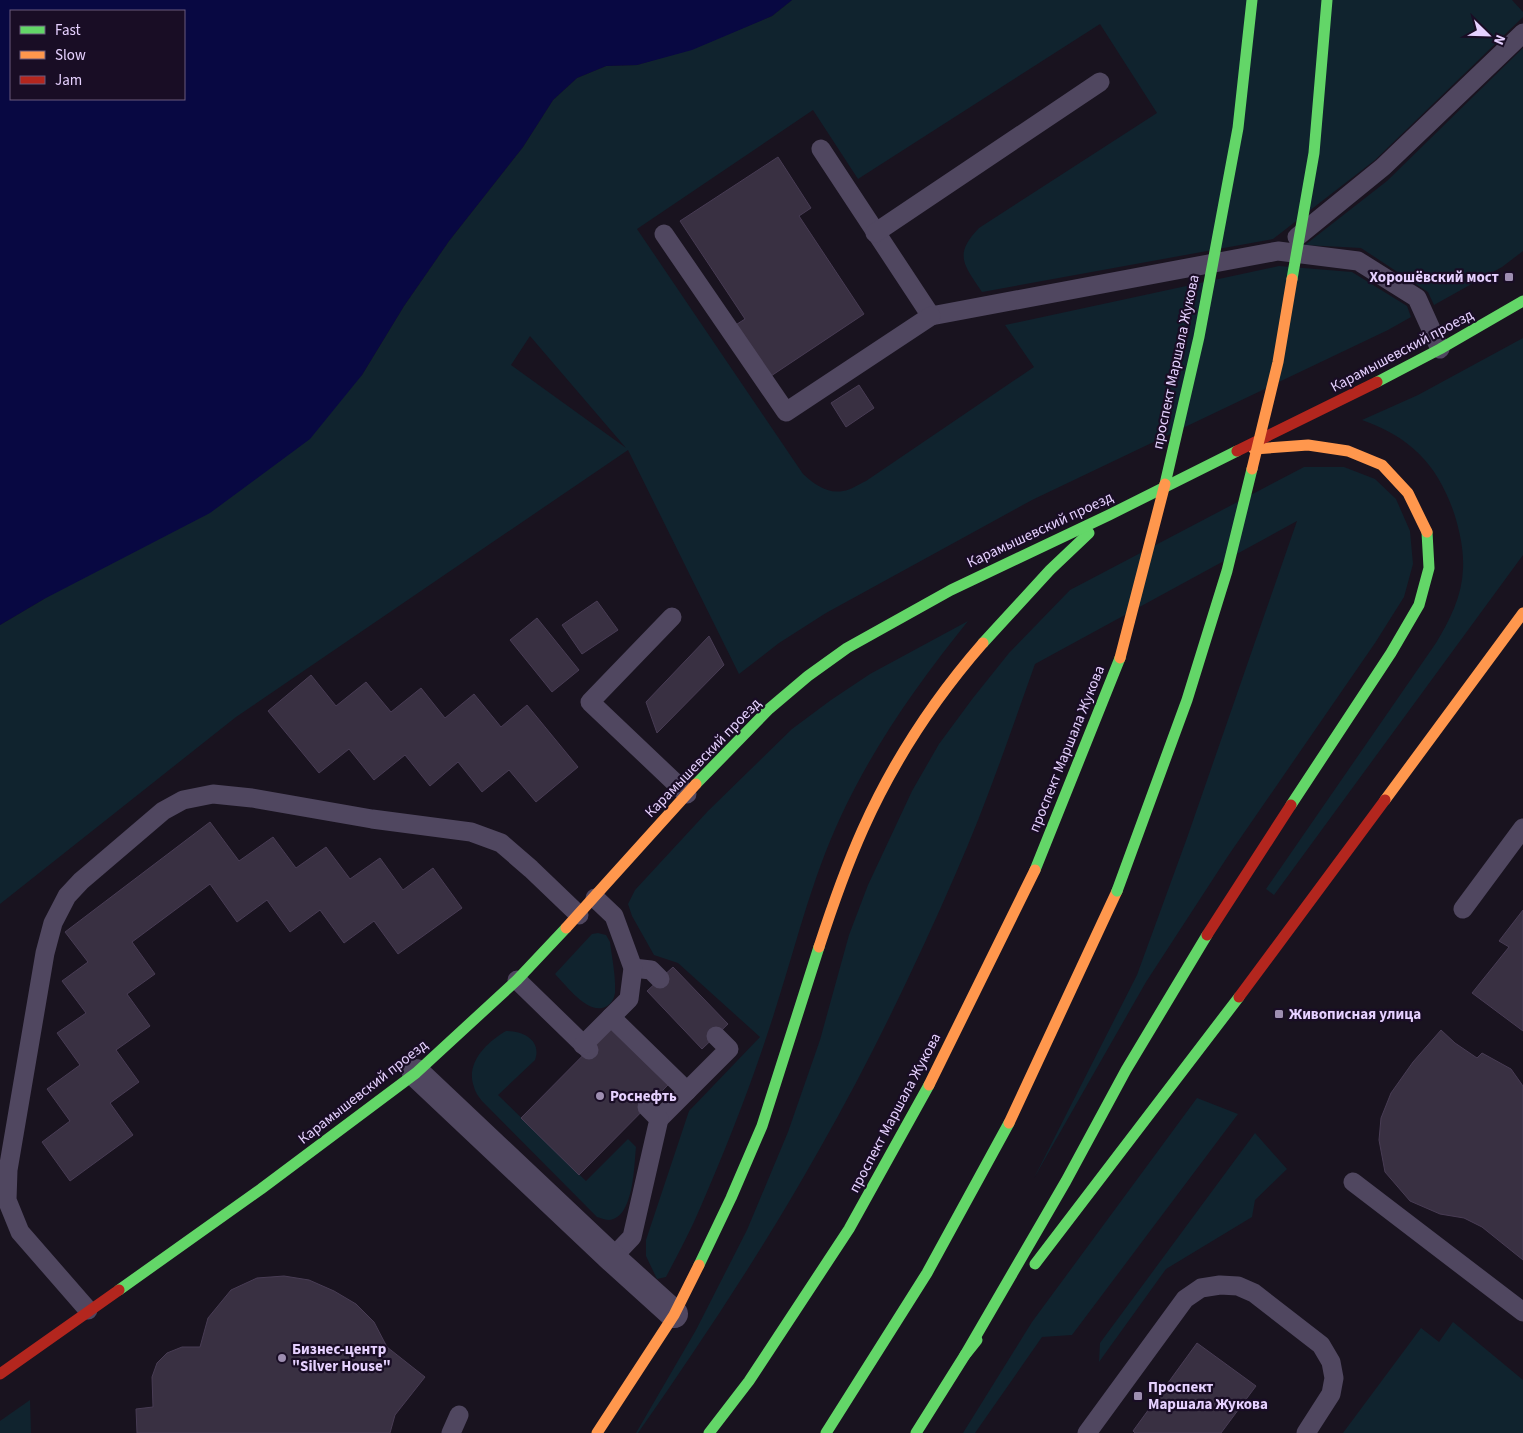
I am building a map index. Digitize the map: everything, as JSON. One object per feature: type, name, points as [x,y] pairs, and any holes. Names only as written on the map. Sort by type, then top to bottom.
[{"type":"main road","name":"проспект Маршала Жукова","points":[[709,1433],[749,1381],[849,1229],[932,1080],[1038,863],[1120,658],[1154,531],[1199,337],[1238,128],[1252,0]]},
{"type":"main road","points":[[826,1433],[927,1273],[1008,1124],[1117,892],[1188,700],[1227,571],[1278,362],[1314,152],[1327,0]]},
{"type":"main road","name":"Карамышевский проезд","points":[[0,1374],[88,1310],[262,1189],[416,1074],[516,980],[595,898],[687,794],[769,709],[808,676],[847,648],[951,590],[1109,515],[1328,407],[1440,349],[1523,301]]},
{"type":"main road","points":[[916,1433],[966,1355],[1066,1181],[1126,1070],[1184,972],[1249,868],[1391,653],[1419,605],[1429,568],[1427,529],[1408,493],[1382,465],[1348,451],[1308,445],[1236,452]]},
{"type":"main road","points":[[597,1433],[674,1314],[723,1218],[763,1124],[843,876],[863,827],[888,778],[917,731],[951,682],[989,636],[1048,572],[1109,515]]},
{"type":"main road","points":[[966,1355],[1237,999],[1523,613]]},
{"type":"street","points":[[416,1074],[674,1314]]},
{"type":"lane","points":[[1278,251],[1383,167],[1523,33]]},
{"type":"lane","points":[[876,233],[1100,82]]},
{"type":"lane","points":[[821,149],[932,316]]},
{"type":"lane","points":[[664,234],[786,412],[932,316],[1278,251],[1358,261],[1417,298],[1440,349]]},
{"type":"lane","points":[[672,617],[590,702],[687,794]]},
{"type":"lane","points":[[88,1310],[20,1232],[7,1200],[8,1170],[45,953],[53,923],[68,896],[81,881],[163,811],[183,800],[214,794],[252,798],[372,819],[471,832],[501,843],[531,868],[578,915]]},
{"type":"lane","points":[[1463,909],[1523,828]]},
{"type":"lane","points":[[516,980],[586,1047],[629,999],[633,968],[614,916],[595,898]]},
{"type":"lane","points":[[633,968],[651,970],[660,979]]},
{"type":"lane","points":[[611,1017],[686,1091]]},
{"type":"lane","points":[[612,1258],[632,1237],[653,1113],[686,1091],[729,1049],[716,1036]]},
{"type":"lane","points":[[1354,1182],[1523,1312]]},
{"type":"lane","points":[[1087,1433],[1185,1299],[1201,1288],[1220,1285],[1238,1286],[1254,1293],[1321,1345],[1331,1362],[1334,1378],[1331,1394],[1306,1433]]},
{"type":"lane","points":[[451,1433],[459,1415]]},
{"type":"shaded area","points":[[0,0],[792,0],[772,16],[692,50],[637,65],[606,66],[577,78],[553,100],[523,147],[449,241],[404,306],[362,375],[310,439],[210,513],[44,599],[0,625]]},
{"type":"shaded area","points":[[792,0],[1512,0],[1523,12],[1523,17],[1375,160],[1273,239],[982,292],[966,267],[964,260],[966,246],[979,228],[1157,113],[1100,24],[858,179],[813,110],[637,229],[803,474],[816,485],[826,490],[837,492],[846,490],[866,481],[1034,367],[1005,325],[1279,266],[1352,272],[1407,306],[1411,317],[1388,330],[1032,500],[826,613],[779,643],[739,674],[628,450],[236,717],[0,904],[0,625],[44,599],[362,375],[404,306],[449,241],[523,147],[553,100],[577,78],[606,66],[637,65],[692,49],[772,16]],"holes":[[[530,336],[626,448],[511,365]]]},
{"type":"shaded area","points":[[1523,48],[1523,251],[1502,267],[1434,305],[1428,292],[1361,248],[1305,245],[1387,181]]},
{"type":"shaded area","points":[[1523,338],[1523,555],[1274,895],[1266,889],[1436,643],[1446,626],[1458,598],[1462,579],[1461,542],[1455,516],[1441,482],[1421,456],[1409,445],[1395,435],[1362,420],[1418,395]]},
{"type":"shaded area","points":[[1304,467],[1344,467],[1375,479],[1396,499],[1410,531],[1413,564],[1404,597],[1375,643],[1228,856],[1146,982],[1034,1178],[1137,975],[1187,838],[1297,521],[1035,664],[967,847],[874,1048],[798,1187],[732,1294],[686,1364],[638,1433],[636,1433],[696,1330],[747,1230],[788,1132],[820,1040],[849,935],[868,885],[912,791],[939,744],[1009,653],[1070,590]]},
{"type":"shaded area","points":[[968,621],[932,667],[883,739],[841,816],[820,866],[763,1046],[729,1138],[680,1251],[666,1277],[657,1279],[646,1256],[646,1240],[689,1111],[760,1037],[678,963],[654,955],[632,916],[628,904],[635,890],[708,811],[792,729],[870,674]]},
{"type":"shaded area","points":[[592,934],[606,935],[610,942],[615,987],[615,995],[611,1002],[607,1006],[600,1008],[586,1004],[578,998],[555,974]]},
{"type":"shaded area","points":[[506,1031],[519,1033],[530,1038],[536,1047],[536,1053],[535,1060],[498,1095],[586,1181],[628,1139],[636,1147],[631,1190],[628,1201],[617,1217],[609,1220],[597,1217],[477,1094],[472,1078],[475,1062],[485,1047]]},
{"type":"shaded area","points":[[1197,1098],[1238,1114],[1072,1335],[1042,1337],[975,1433],[963,1433],[1032,1322]]},
{"type":"shaded area","points":[[1255,1133],[1287,1169],[1255,1200],[1252,1217],[1166,1269],[1099,1362],[1100,1343]]},
{"type":"shaded area","points":[[1453,1322],[1523,1380],[1523,1433],[1343,1433],[1421,1328],[1439,1342]]},
{"type":"shaded area","points":[[30,1400],[31,1433],[0,1433],[0,1421]]},
{"type":"building","points":[[778,157],[811,208],[799,216],[864,314],[768,378],[734,326],[745,319],[680,221]]},
{"type":"building","points":[[859,385],[874,408],[846,427],[831,403]]},
{"type":"building","points":[[597,601],[618,630],[582,654],[562,625]]},
{"type":"building","points":[[537,618],[579,670],[552,692],[510,640]]},
{"type":"building","points":[[709,636],[724,665],[657,733],[646,702]]},
{"type":"building","points":[[311,675],[336,706],[366,682],[391,712],[421,688],[445,718],[474,694],[501,727],[527,705],[578,767],[536,802],[509,770],[482,792],[458,762],[430,786],[405,755],[374,780],[349,749],[319,773],[268,711]]},
{"type":"building","points":[[210,822],[239,861],[273,837],[296,868],[326,847],[350,879],[380,858],[403,890],[433,868],[462,908],[398,954],[374,921],[344,943],[320,910],[290,932],[267,900],[237,922],[210,884],[132,942],[155,974],[127,994],[150,1026],[116,1050],[139,1082],[110,1103],[133,1135],[70,1181],[42,1142],[70,1121],[47,1089],[80,1065],[57,1033],[86,1013],[62,981],[88,962],[65,932]]},
{"type":"building","points":[[1523,910],[1523,1031],[1472,993],[1509,947],[1499,941]]},
{"type":"building","points":[[673,967],[728,1024],[702,1049],[647,991]]},
{"type":"building","name":"Роснефть","points":[[610,1028],[668,1085],[579,1175],[521,1118]]},
{"type":"building","points":[[1441,1030],[1455,1043],[1477,1058],[1482,1053],[1511,1069],[1523,1086],[1523,1260],[1482,1227],[1464,1218],[1440,1214],[1410,1201],[1385,1172],[1379,1140],[1381,1118],[1391,1093],[1413,1062]]},
{"type":"building","name":"Бизнес-центр \"Silver House\"","points":[[284,1276],[309,1280],[334,1291],[356,1304],[374,1322],[387,1347],[425,1377],[395,1415],[390,1433],[137,1433],[136,1409],[153,1407],[152,1377],[157,1363],[167,1353],[182,1347],[200,1347],[208,1318],[231,1290],[257,1278]]},
{"type":"building","points":[[1197,1343],[1256,1386],[1221,1433],[1135,1433],[1133,1431]]},
{"type":"traffic: fast","points":[[1165,484],[1199,337],[1238,128],[1252,0]]},
{"type":"traffic: fast","points":[[1292,279],[1314,153],[1327,0]]},
{"type":"traffic: fast","points":[[1377,382],[1440,349],[1523,301]]},
{"type":"traffic: fast","points":[[696,784],[769,709],[808,676],[847,648],[951,590],[1109,515],[1237,451]]},
{"type":"traffic: fast","points":[[1117,891],[1187,700],[1227,571],[1252,469]]},
{"type":"traffic: fast","points":[[1291,805],[1391,653],[1419,605],[1429,568],[1427,532]]},
{"type":"traffic: fast","points":[[983,643],[1050,570],[1089,533]]},
{"type":"traffic: fast","points":[[1035,870],[1120,658]]},
{"type":"traffic: fast","points":[[119,1290],[261,1189],[416,1073],[517,980],[566,928]]},
{"type":"traffic: fast","points":[[965,1355],[1066,1181],[1126,1070],[1207,935]]},
{"type":"traffic: fast","points":[[699,1265],[762,1126],[819,947]]},
{"type":"traffic: fast","points":[[1035,1264],[1239,997]]},
{"type":"traffic: fast","points":[[709,1433],[749,1381],[849,1229],[929,1085]]},
{"type":"traffic: fast","points":[[826,1433],[927,1273],[1009,1123]]},
{"type":"traffic: fast","points":[[916,1433],[965,1355],[977,1340]]},
{"type":"traffic: slow","points":[[1252,469],[1278,362],[1292,279]]},
{"type":"traffic: slow","points":[[1254,449],[1308,445],[1348,451],[1382,465],[1408,493],[1427,532]]},
{"type":"traffic: slow","points":[[1120,658],[1165,484]]},
{"type":"traffic: slow","points":[[1385,800],[1523,613]]},
{"type":"traffic: slow","points":[[819,947],[851,858],[888,779],[901,755],[932,708],[983,643]]},
{"type":"traffic: slow","points":[[566,928],[696,784]]},
{"type":"traffic: slow","points":[[929,1085],[1035,870]]},
{"type":"traffic: slow","points":[[1009,1123],[1117,891]]},
{"type":"traffic: slow","points":[[597,1433],[674,1315],[699,1265]]},
{"type":"traffic: jam","points":[[1237,451],[1377,382]]},
{"type":"traffic: jam","points":[[1239,997],[1385,800]]},
{"type":"traffic: jam","points":[[1207,935],[1291,805]]},
{"type":"traffic: jam","points":[[0,1374],[119,1290]]},
{"type":"place","name":"Хорошёвский мост","points":[[1509,277]]},
{"type":"place","name":"Живописная улица","points":[[1279,1014]]},
{"type":"place","name":"Роснефть","points":[[600,1096]]},
{"type":"place","name":"Бизнес-центр \"Silver House\"","points":[[282,1358]]},
{"type":"place","name":"Проспект Маршала Жукова","points":[[1138,1396]]}]
